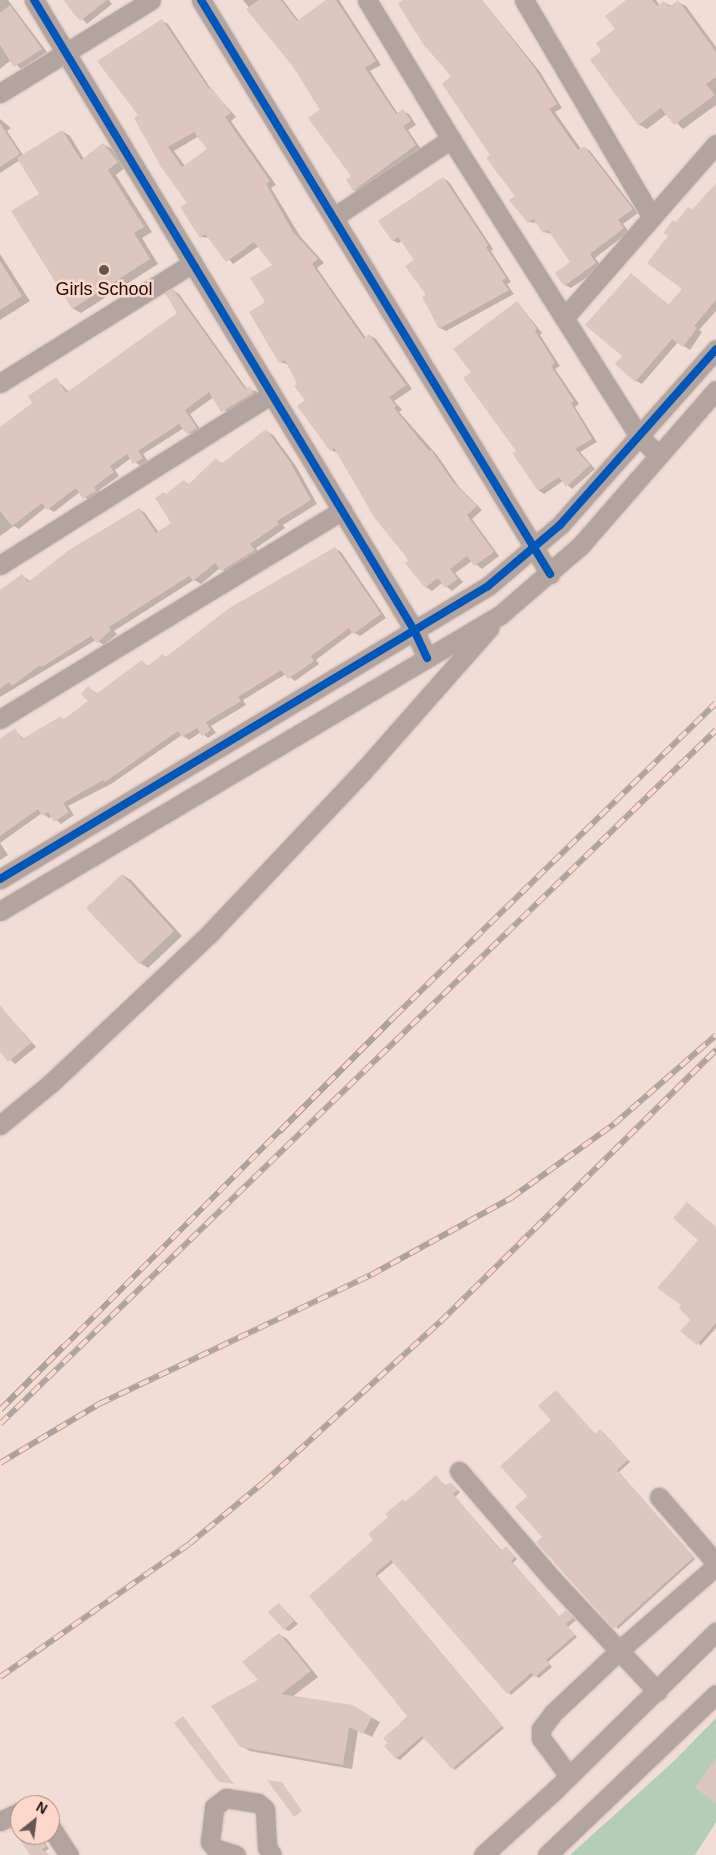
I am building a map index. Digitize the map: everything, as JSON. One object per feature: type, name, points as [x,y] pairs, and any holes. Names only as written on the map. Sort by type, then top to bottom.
[{"type":"street","points":[[34,0],[414,630],[427,658]]},
{"type":"street","points":[[0,94],[151,0]]},
{"type":"street","points":[[201,0],[536,548],[550,574]]},
{"type":"street","points":[[367,0],[451,139],[639,436],[658,455]]},
{"type":"street","points":[[524,0],[652,217]]},
{"type":"street","points":[[334,217],[451,139]]},
{"type":"street","points":[[564,318],[716,144]]},
{"type":"street","points":[[0,383],[193,264]]},
{"type":"street","points":[[0,879],[488,586],[536,548],[716,349]]},
{"type":"street","points":[[0,912],[500,615],[550,574],[580,546],[716,390]]},
{"type":"street","points":[[0,565],[272,394]]},
{"type":"street","points":[[0,719],[342,510]]},
{"type":"street","points":[[0,1125],[51,1083],[208,934],[363,771],[500,615]]},
{"type":"street","points":[[458,1471],[618,1652],[657,1691]]},
{"type":"street","points":[[569,1776],[541,1738],[541,1729],[553,1713],[716,1564],[659,1497]]},
{"type":"street","points":[[483,1855],[569,1776],[716,1632]]},
{"type":"street","points":[[547,1855],[716,1694]]},
{"type":"street","points":[[236,1855],[215,1848],[210,1842],[214,1807],[226,1798],[258,1803],[265,1809],[267,1847],[272,1855]]},
{"type":"street","points":[[60,1841],[69,1855]]},
{"type":"green space","points":[[716,1718],[716,1822],[695,1855],[570,1855],[673,1762]]},
{"type":"building","points":[[63,0],[107,0],[80,21]]},
{"type":"building","points":[[259,0],[281,0],[297,21],[326,0],[336,0],[376,61],[365,68],[396,114],[403,109],[411,121],[403,126],[416,145],[353,191],[346,180],[351,176],[308,118],[320,110],[294,68],[246,9]]},
{"type":"building","points":[[403,0],[482,0],[534,67],[557,104],[549,109],[578,150],[584,146],[633,209],[618,220],[624,228],[590,254],[596,263],[564,286],[555,273],[570,262],[548,230],[543,233],[533,219],[528,223],[509,200],[515,196],[486,158],[490,155],[442,84],[451,76],[423,44],[398,4]]},
{"type":"building","points":[[626,0],[652,0],[657,6],[664,1],[669,7],[678,0],[716,52],[716,77],[706,84],[715,95],[674,125],[661,108],[638,125],[590,60],[601,51],[596,43],[615,29],[605,16]]},
{"type":"building","points":[[10,5],[42,49],[14,67],[0,45],[0,13]]},
{"type":"building","points":[[162,19],[209,89],[211,87],[231,113],[225,117],[270,181],[266,184],[293,232],[318,259],[312,264],[364,339],[369,334],[406,385],[389,397],[396,406],[394,408],[429,451],[431,450],[453,482],[477,506],[467,515],[494,552],[474,566],[467,556],[450,569],[458,579],[445,588],[438,578],[425,588],[405,563],[409,560],[376,520],[334,448],[330,451],[297,406],[305,400],[294,386],[297,384],[285,360],[279,363],[249,312],[265,302],[250,278],[272,265],[254,242],[226,262],[205,234],[200,238],[180,207],[187,203],[161,167],[134,118],[138,115],[97,61]],"holes":[[[194,132],[207,149],[182,167],[168,147]]]},
{"type":"building","points":[[0,123],[20,154],[0,167]]},
{"type":"building","points":[[62,130],[81,160],[103,143],[118,162],[108,170],[144,227],[134,233],[150,259],[72,309],[11,211],[39,194],[17,158]]},
{"type":"building","points":[[443,177],[488,245],[486,247],[506,278],[502,281],[509,290],[439,329],[422,297],[426,295],[405,266],[414,260],[398,237],[392,241],[378,221]]},
{"type":"building","points":[[716,183],[716,300],[694,326],[697,328],[683,347],[672,339],[635,382],[615,364],[622,356],[585,325],[631,273],[668,305],[682,289],[647,263],[668,236],[663,233],[673,220],[676,222],[688,207],[692,210]]},
{"type":"building","points":[[0,261],[22,296],[0,310]]},
{"type":"building","points":[[173,289],[245,389],[250,386],[253,393],[221,412],[209,392],[185,410],[197,428],[187,434],[179,424],[138,451],[143,458],[133,464],[127,454],[110,466],[114,472],[94,487],[96,491],[83,499],[76,488],[47,510],[42,503],[12,526],[0,511],[0,427],[32,403],[28,396],[56,377],[66,393],[177,313],[165,293]]},
{"type":"building","points":[[517,301],[537,329],[535,331],[555,363],[551,366],[574,401],[571,403],[592,439],[575,449],[590,465],[566,487],[559,477],[538,491],[512,453],[516,451],[463,378],[471,372],[453,349]]},
{"type":"building","points":[[266,429],[290,462],[311,500],[277,521],[279,524],[250,544],[255,550],[221,571],[215,563],[193,581],[189,576],[109,627],[111,630],[97,643],[91,636],[42,667],[40,665],[12,686],[9,682],[0,689],[0,590],[22,574],[28,582],[69,550],[139,508],[156,533],[171,523],[155,498],[164,492],[166,494],[184,480],[188,485],[216,458],[221,464]]},
{"type":"building","points":[[335,547],[381,614],[353,634],[349,628],[311,656],[314,661],[288,679],[281,670],[238,697],[241,701],[206,722],[211,730],[202,736],[197,728],[182,737],[178,731],[105,782],[103,780],[63,803],[69,812],[54,822],[48,812],[42,816],[38,809],[0,836],[0,739],[15,728],[22,739],[61,716],[63,720],[88,701],[81,694],[88,686],[96,694],[142,660],[147,667],[162,654],[166,657],[228,609]]},
{"type":"building","points":[[122,874],[174,931],[139,964],[86,908]]},
{"type":"building","points":[[0,1005],[31,1043],[8,1062],[0,1052]]},
{"type":"building","points":[[687,1202],[716,1227],[716,1323],[697,1345],[680,1331],[690,1320],[679,1308],[681,1305],[657,1288],[698,1240],[673,1218]]},
{"type":"building","points":[[556,1390],[595,1434],[600,1429],[628,1460],[617,1470],[694,1557],[614,1629],[536,1542],[542,1537],[515,1507],[527,1496],[500,1466],[551,1420],[538,1406]]},
{"type":"building","points":[[436,1475],[445,1486],[450,1482],[458,1490],[453,1494],[501,1551],[506,1546],[515,1557],[511,1561],[559,1616],[566,1610],[573,1618],[566,1624],[575,1635],[546,1660],[550,1664],[535,1677],[531,1673],[507,1694],[391,1560],[375,1574],[502,1726],[452,1769],[422,1736],[396,1759],[384,1746],[388,1743],[383,1738],[408,1717],[309,1596],[373,1540],[368,1534],[388,1517],[385,1514],[403,1499],[405,1502]]},
{"type":"building","points":[[279,1603],[294,1621],[284,1630],[268,1612]]},
{"type":"building","points":[[279,1633],[311,1671],[281,1694],[353,1705],[372,1717],[363,1734],[349,1727],[343,1765],[240,1747],[211,1706],[258,1680],[242,1662]]},
{"type":"building","points":[[183,1716],[234,1784],[219,1782],[174,1723]]},
{"type":"building","points":[[716,1758],[716,1803],[695,1788]]},
{"type":"building","points":[[267,1780],[282,1782],[302,1811],[294,1817]]},
{"type":"building","points":[[23,1845],[45,1845],[46,1847],[42,1849],[48,1855],[30,1855]]},
{"type":"railway","points":[[0,1410],[395,1016],[716,703]]},
{"type":"railway","points":[[0,1424],[716,730]]},
{"type":"railway","points":[[0,1463],[99,1404],[371,1275],[511,1198],[614,1124],[716,1035]]},
{"type":"railway","points":[[0,1677],[189,1544],[264,1482],[440,1322],[716,1050]]},
{"type":"cycle path","points":[[34,0],[414,630],[427,658]]},
{"type":"cycle path","points":[[201,0],[550,574]]},
{"type":"cycle path","points":[[0,879],[488,586],[560,525],[716,349]]},
{"type":"place","name":"Girls School","points":[[104,270]]}]
